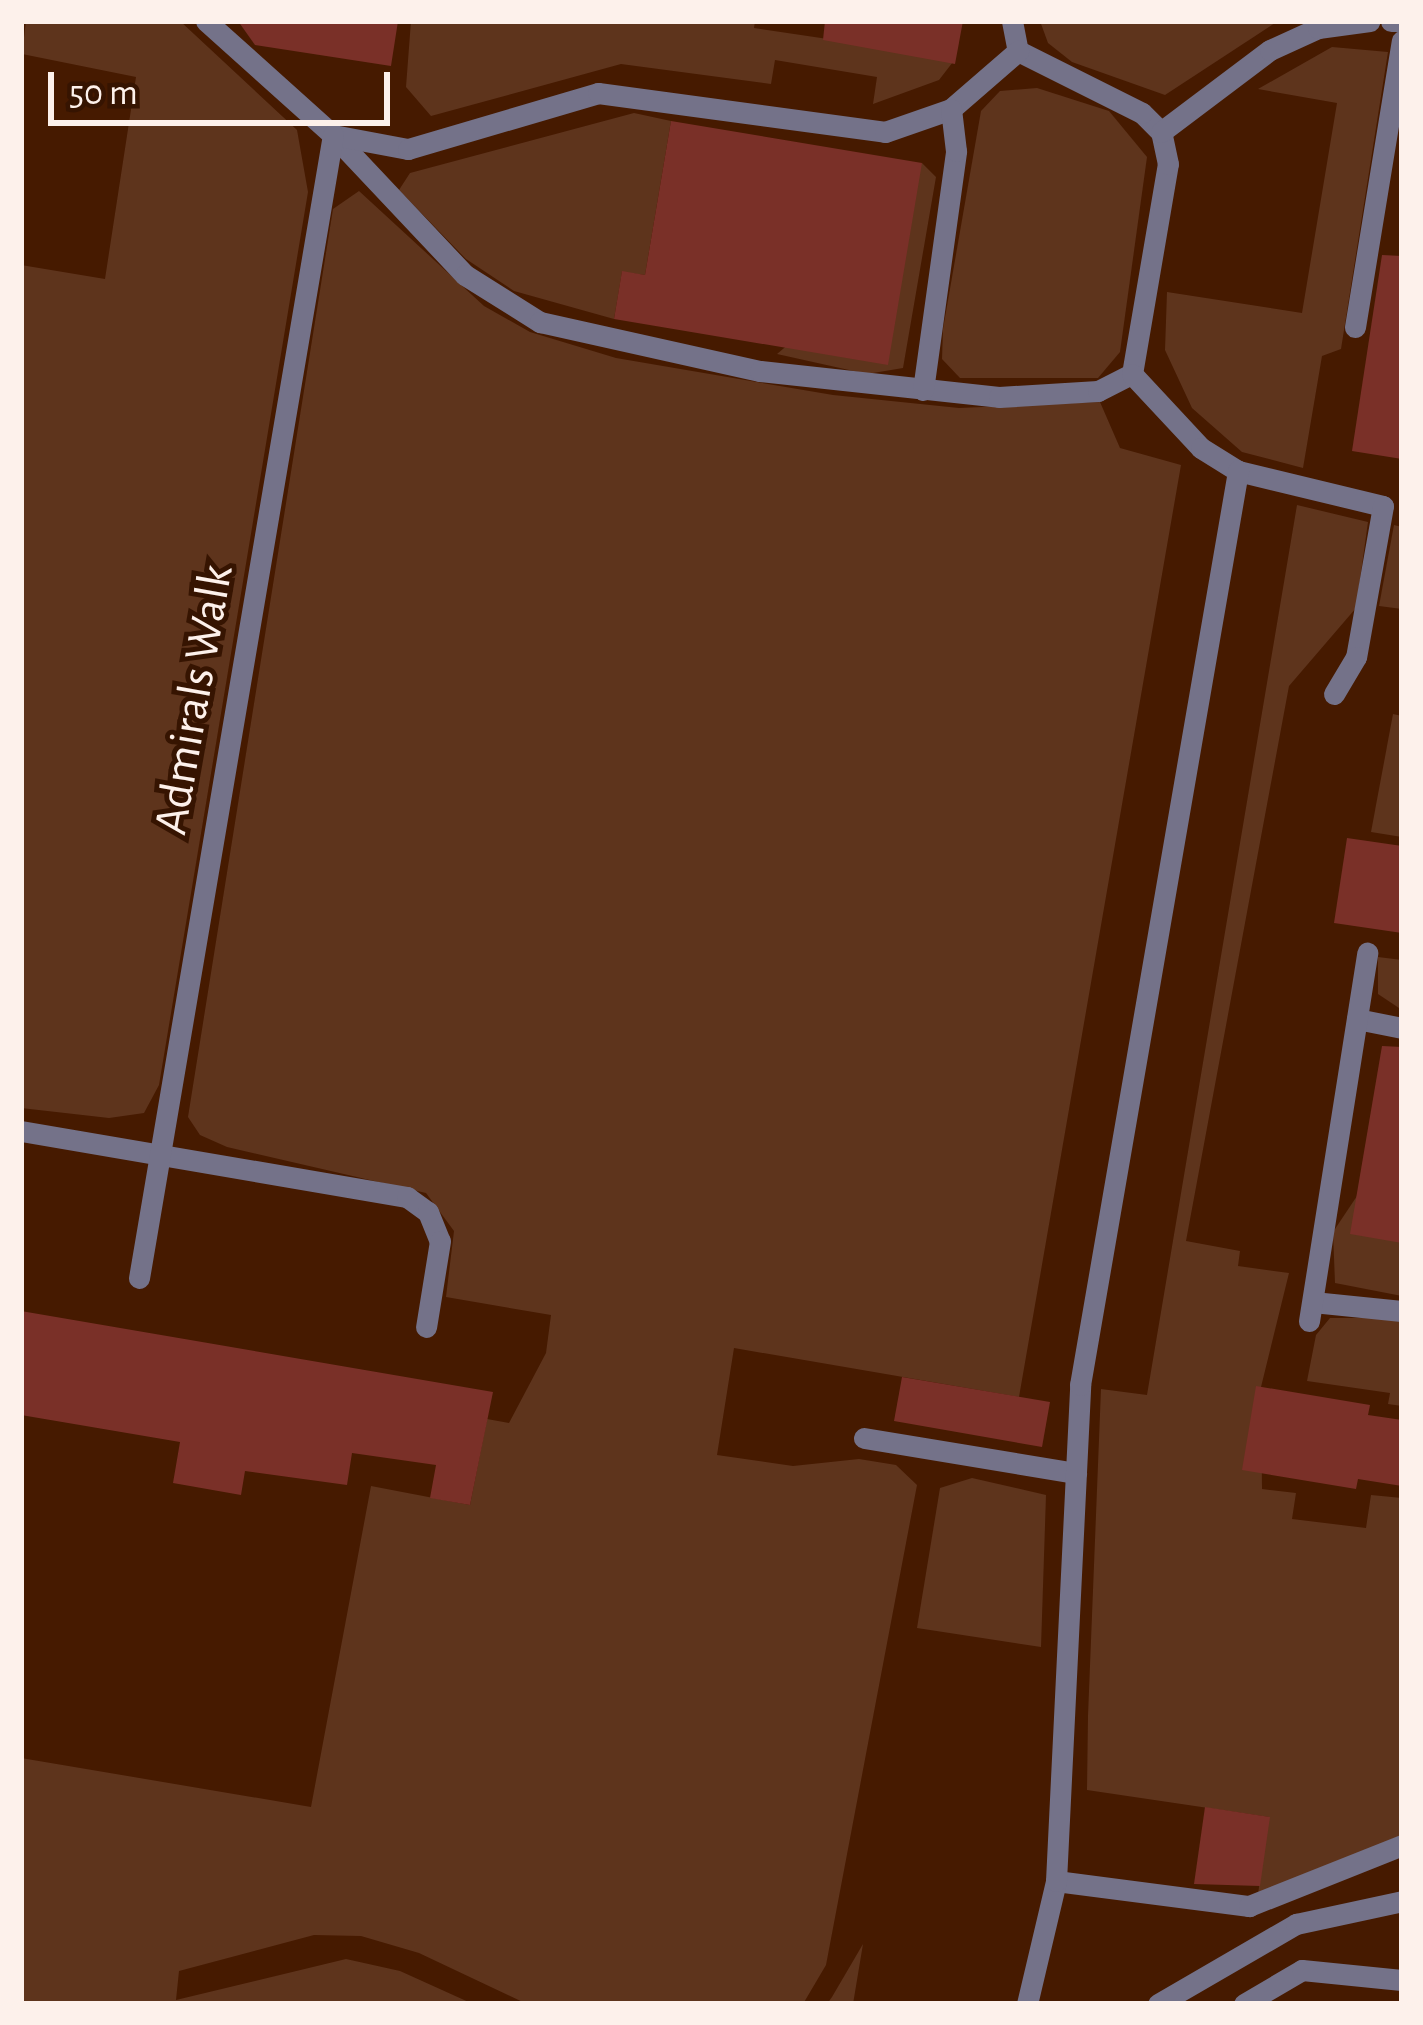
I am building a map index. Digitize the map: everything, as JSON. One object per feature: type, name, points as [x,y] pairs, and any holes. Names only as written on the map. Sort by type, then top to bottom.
[{"type":"lane","points":[[206,21],[333,135],[465,275],[540,322],[760,371],[999,397],[1098,391],[1132,374]]},
{"type":"lane","points":[[1012,21],[1018,51]]},
{"type":"lane","points":[[1161,132],[1270,50],[1318,28],[1370,21]]},
{"type":"lane","points":[[1391,21],[1402,21]]},
{"type":"lane","points":[[1355,327],[1402,40]]},
{"type":"lane","points":[[333,135],[409,149],[598,93],[885,132],[951,109],[1018,51]]},
{"type":"lane","points":[[1018,51],[1142,113],[1161,132],[1168,164],[1132,374]]},
{"type":"lane","points":[[923,389],[956,151],[951,109]]},
{"type":"lane","name":"Admirals Walk","points":[[139,1278],[333,135]]},
{"type":"lane","points":[[1132,374],[1201,448],[1238,471],[1392,508],[1356,657],[1334,694]]},
{"type":"lane","points":[[1028,2004],[1056,1881],[1080,1385],[1238,471]]},
{"type":"lane","points":[[1367,952],[1311,1311],[1402,1311]]},
{"type":"lane","points":[[1357,1019],[1402,1028]]},
{"type":"lane","points":[[21,1131],[417,1203],[440,1241],[426,1327]]},
{"type":"lane","points":[[864,1438],[1076,1473]]},
{"type":"lane","points":[[1056,1881],[1249,1906],[1402,1845]]},
{"type":"lane","points":[[1158,2004],[1296,1924],[1402,1901]]},
{"type":"lane","points":[[1244,2004],[1302,1970],[1402,1980]]},
{"type":"shaded area","points":[[26,21],[180,21],[297,130],[308,192],[159,1085],[144,1113],[109,1118],[21,1108],[21,265],[105,279],[136,77],[22,54]]},
{"type":"shaded area","points":[[411,21],[755,21],[754,28],[956,58],[939,80],[873,104],[877,77],[775,60],[771,84],[621,64],[431,116],[406,87]]},
{"type":"shaded area","points":[[1040,21],[1278,21],[1165,95],[1072,62],[1048,43]]},
{"type":"shaded area","points":[[1332,47],[1388,52],[1341,349],[1322,356],[1303,468],[1242,452],[1192,408],[1165,350],[1167,292],[1302,313],[1337,103],[1258,89]]},
{"type":"shaded area","points":[[1037,88],[1109,111],[1147,157],[1120,352],[1098,378],[960,378],[942,359],[943,329],[981,111],[1000,91]]},
{"type":"shaded area","points":[[634,113],[671,121],[645,275],[622,272],[614,319],[514,291],[466,259],[399,190],[410,173]]},
{"type":"shaded area","points":[[922,163],[936,177],[903,368],[867,374],[777,354],[836,304]]},
{"type":"shaded area","points":[[359,191],[484,306],[530,332],[616,358],[833,395],[959,408],[1100,402],[1120,448],[1181,465],[1019,1397],[734,1348],[717,1455],[793,1466],[859,1459],[896,1465],[917,1485],[826,1965],[803,2004],[527,2004],[419,1953],[361,1936],[314,1935],[179,1971],[176,2000],[346,1959],[400,1971],[473,2004],[21,2004],[21,1758],[311,1807],[371,1486],[470,1505],[487,1419],[509,1423],[546,1353],[551,1315],[446,1297],[454,1231],[426,1193],[227,1147],[200,1135],[188,1117],[333,209]]},
{"type":"shaded area","points":[[1297,505],[1368,522],[1356,608],[1289,686],[1186,1241],[1240,1251],[1238,1266],[1289,1273],[1261,1387],[1262,1489],[1296,1493],[1292,1519],[1366,1528],[1371,1495],[1402,1498],[1402,1835],[1258,1894],[1269,1817],[1087,1790],[1088,1716],[1101,1389],[1147,1395]]},
{"type":"shaded area","points":[[1394,525],[1402,527],[1402,609],[1379,606]]},
{"type":"shaded area","points":[[1393,714],[1402,716],[1402,837],[1371,832]]},
{"type":"shaded area","points":[[1378,957],[1402,960],[1402,1010],[1378,994]]},
{"type":"shaded area","points":[[1357,1196],[1402,1207],[1402,1296],[1335,1283],[1333,1232]]},
{"type":"shaded area","points":[[1330,1318],[1402,1318],[1402,1406],[1388,1404],[1390,1393],[1307,1381],[1316,1335]]},
{"type":"shaded area","points":[[972,1478],[1046,1495],[1041,1647],[917,1628],[940,1488]]},
{"type":"shaded area","points":[[863,1944],[853,2004],[827,2004],[832,1997]]},
{"type":"building","points":[[238,21],[398,21],[391,66],[255,45]]},
{"type":"building","points":[[825,21],[963,21],[955,64],[823,40]]},
{"type":"building","points":[[671,121],[922,163],[888,365],[614,319],[622,271],[645,275]]},
{"type":"building","points":[[1382,255],[1402,256],[1402,459],[1352,451]]},
{"type":"building","points":[[1347,838],[1402,846],[1402,933],[1334,923]]},
{"type":"building","points":[[1382,1046],[1402,1047],[1402,1243],[1350,1234]]},
{"type":"building","points":[[21,1311],[493,1392],[470,1505],[430,1498],[436,1465],[352,1453],[347,1485],[245,1471],[241,1495],[173,1483],[180,1442],[21,1415]]},
{"type":"building","points":[[902,1377],[1050,1402],[1042,1447],[894,1421]]},
{"type":"building","points":[[1256,1386],[1370,1405],[1368,1415],[1402,1420],[1402,1486],[1358,1479],[1356,1489],[1242,1470]]},
{"type":"building","points":[[1205,1807],[1270,1817],[1260,1886],[1194,1884]]}]
